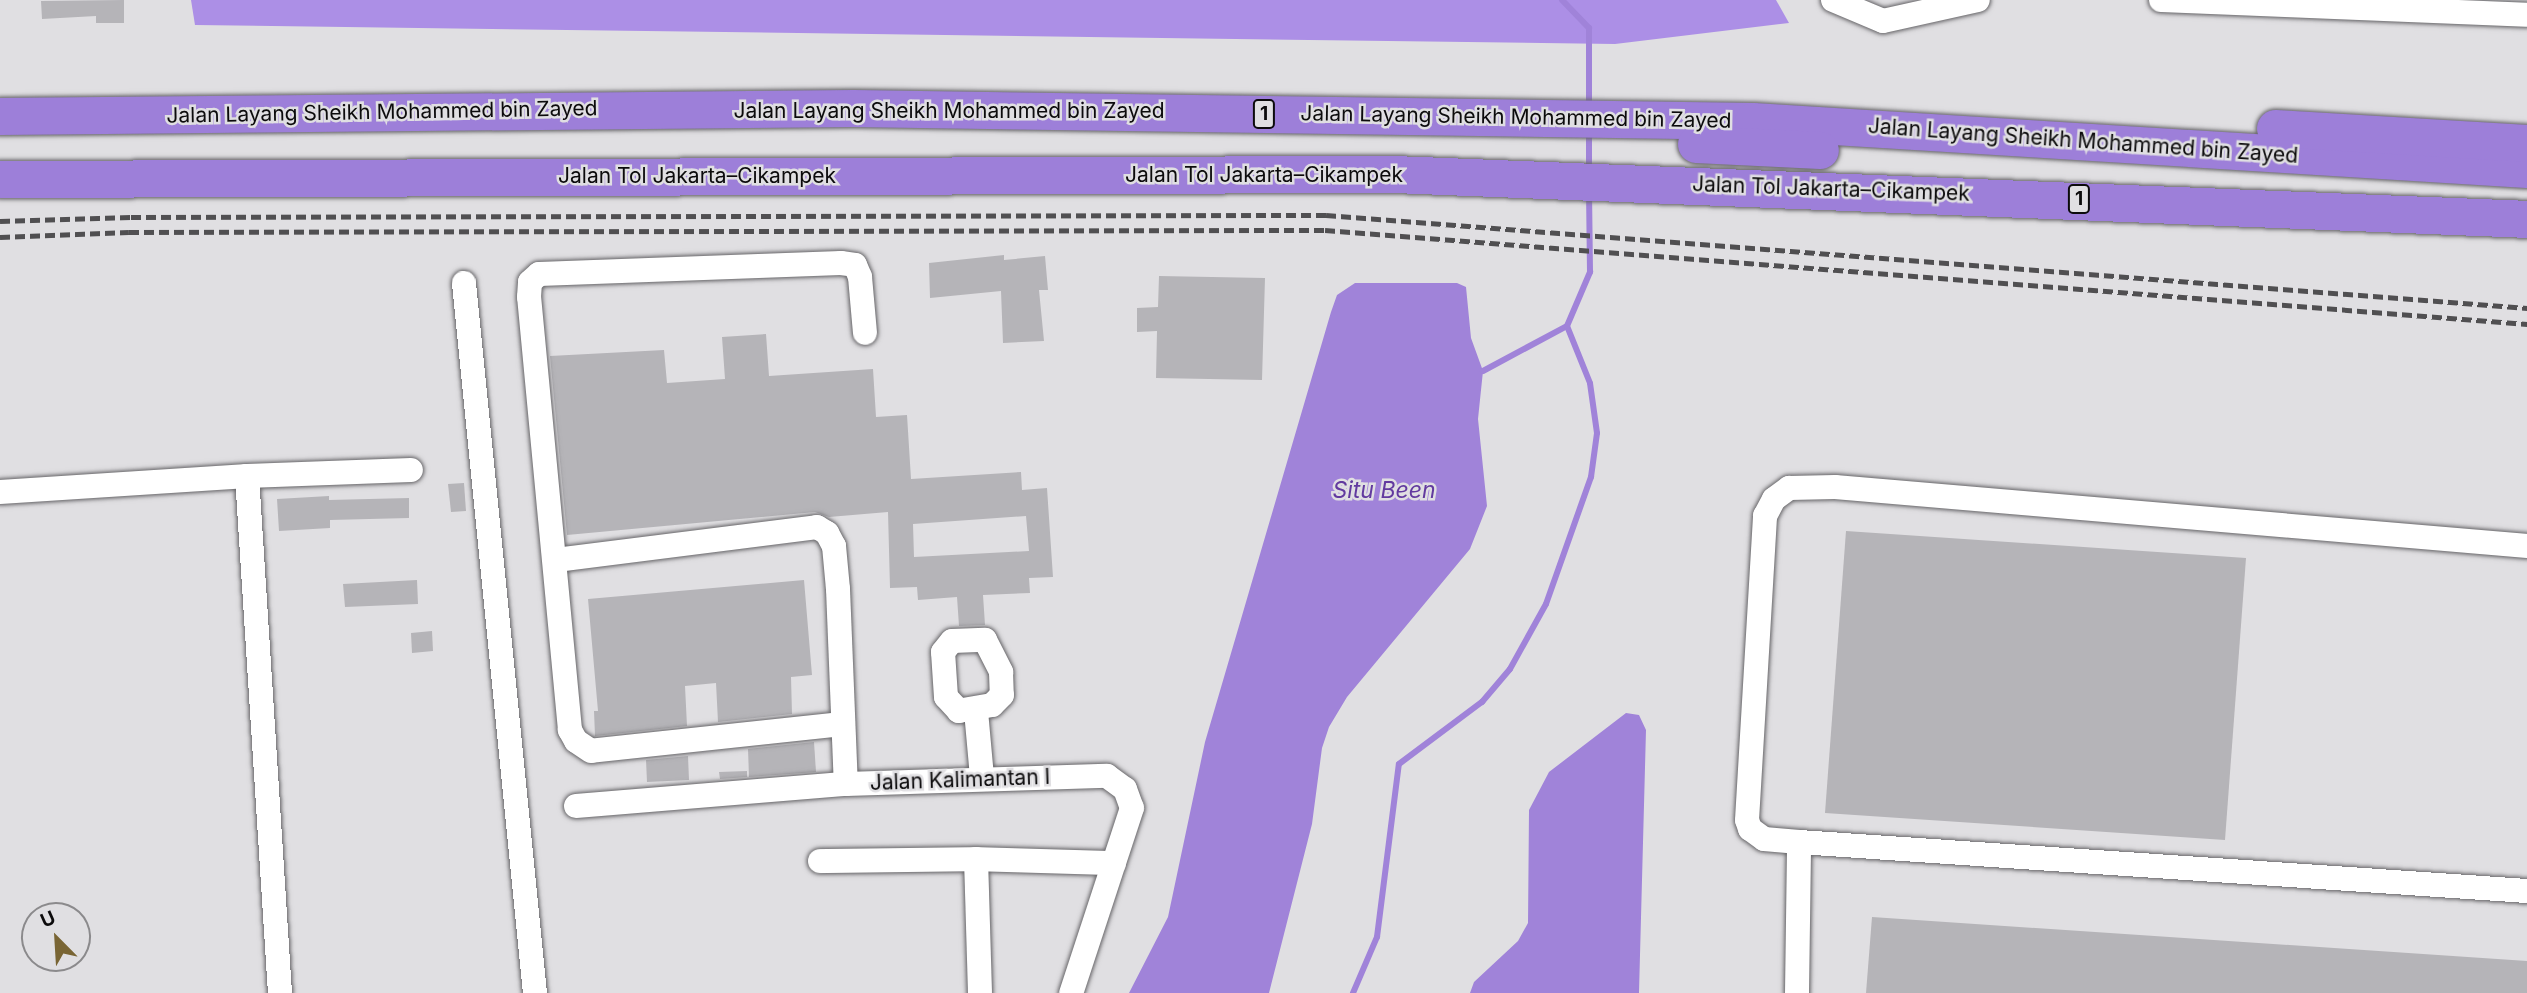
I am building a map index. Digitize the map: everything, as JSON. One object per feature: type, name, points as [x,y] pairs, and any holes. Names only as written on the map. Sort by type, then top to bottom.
[{"type":"highway","name":"1","points":[[0,93],[1638,101],[1873,106],[2527,143]]},
{"type":"highway","name":"Jalan Layang Sheikh Mohammed bin Zayed","points":[[0,116],[853,108],[1754,121],[2527,169]]},
{"type":"highway","name":"Jalan Layang Sheikh Mohammed bin Zayed","points":[[0,137],[860,130],[1462,133],[2527,186]]},
{"type":"highway","name":"Jalan Tol Jakarta–Cikampek","points":[[0,179],[1519,177],[2527,219]]},
{"type":"lane","points":[[1833,0],[1883,21],[1978,0]]},
{"type":"lane","points":[[2161,0],[2527,15]]},
{"type":"lane","points":[[842,724],[591,751],[570,730],[556,560],[528,297],[530,282],[539,274],[855,265],[865,333]]},
{"type":"lane","points":[[464,283],[535,993]]},
{"type":"lane","points":[[0,492],[247,476],[411,470]]},
{"type":"lane","points":[[247,476],[279,993]]},
{"type":"lane","points":[[2527,546],[1835,487],[1789,488],[1774,499],[1765,516],[1747,820],[1750,830],[1764,839],[2527,891]]},
{"type":"lane","points":[[556,560],[817,527],[827,533],[834,546],[846,784]]},
{"type":"lane","points":[[976,711],[982,778]]},
{"type":"lane","name":"Jalan Kalimantan I","points":[[576,806],[846,784],[1107,776],[1125,789],[1132,808],[1071,993]]},
{"type":"lane","points":[[1797,993],[1799,842]]},
{"type":"lane","points":[[820,860],[976,859],[1114,863]]},
{"type":"lane","points":[[976,859],[979,993]]},
{"type":"shaded area","points":[[191,0],[1776,0],[1789,23],[1615,44],[195,25]]},
{"type":"water","name":"Situ Been","points":[[1355,283],[1457,283],[1466,287],[1471,338],[1483,371],[1478,419],[1487,506],[1470,549],[1347,697],[1329,727],[1322,748],[1312,824],[1269,993],[1129,993],[1168,917],[1205,742],[1331,312],[1337,295]]},
{"type":"water","points":[[1626,713],[1639,715],[1646,730],[1639,993],[1470,993],[1474,982],[1518,941],[1528,923],[1529,810],[1549,772]]},
{"type":"building","points":[[124,0],[124,23],[96,23],[96,16],[42,19],[41,1]]},
{"type":"building","points":[[1004,255],[1004,260],[1045,256],[1048,290],[1039,290],[1044,341],[1003,343],[1001,291],[930,298],[929,263]]},
{"type":"building","points":[[1159,276],[1265,278],[1262,380],[1156,378],[1157,331],[1137,332],[1137,308],[1158,307]]},
{"type":"building","points":[[766,334],[769,376],[873,369],[876,417],[907,415],[911,479],[1021,472],[1022,490],[1047,488],[1053,577],[1029,578],[1030,593],[983,595],[985,625],[959,626],[957,597],[918,600],[917,587],[890,588],[888,512],[829,517],[815,512],[567,535],[550,356],[664,350],[667,383],[725,379],[722,337]],"holes":[[[1026,516],[1029,551],[914,557],[913,524]]]},
{"type":"building","points":[[464,483],[466,511],[451,512],[448,484]]},
{"type":"building","points":[[329,496],[329,500],[409,498],[409,518],[330,520],[330,528],[279,531],[277,499]]},
{"type":"building","points":[[1846,531],[2246,558],[2225,840],[1825,813]]},
{"type":"building","points":[[417,580],[418,604],[345,607],[343,584]]},
{"type":"building","points":[[804,580],[812,675],[791,677],[792,714],[718,722],[716,683],[685,686],[687,726],[595,736],[594,711],[598,711],[588,599]]},
{"type":"building","points":[[432,631],[433,651],[412,653],[411,633]]},
{"type":"building","points":[[814,742],[816,772],[749,777],[748,749]]},
{"type":"building","points":[[688,756],[689,780],[647,782],[646,760]]},
{"type":"building","points":[[747,771],[747,777],[720,779],[719,772]]},
{"type":"building","points":[[1872,917],[2527,961],[2527,993],[1866,993]]},
{"type":"waterway","points":[[1562,0],[1589,28],[1589,106]]},
{"type":"waterway","points":[[1589,131],[1589,169]]},
{"type":"waterway","points":[[1353,993],[1377,937],[1399,764],[1482,702],[1510,669],[1546,604],[1591,477],[1597,433],[1590,383],[1567,326],[1590,272],[1589,194]]},
{"type":"waterway","points":[[1483,371],[1567,326]]},
{"type":"railway","points":[[0,221],[131,217],[1326,215],[2527,308]]},
{"type":"railway","points":[[0,237],[129,232],[1325,230],[2527,324]]}]
